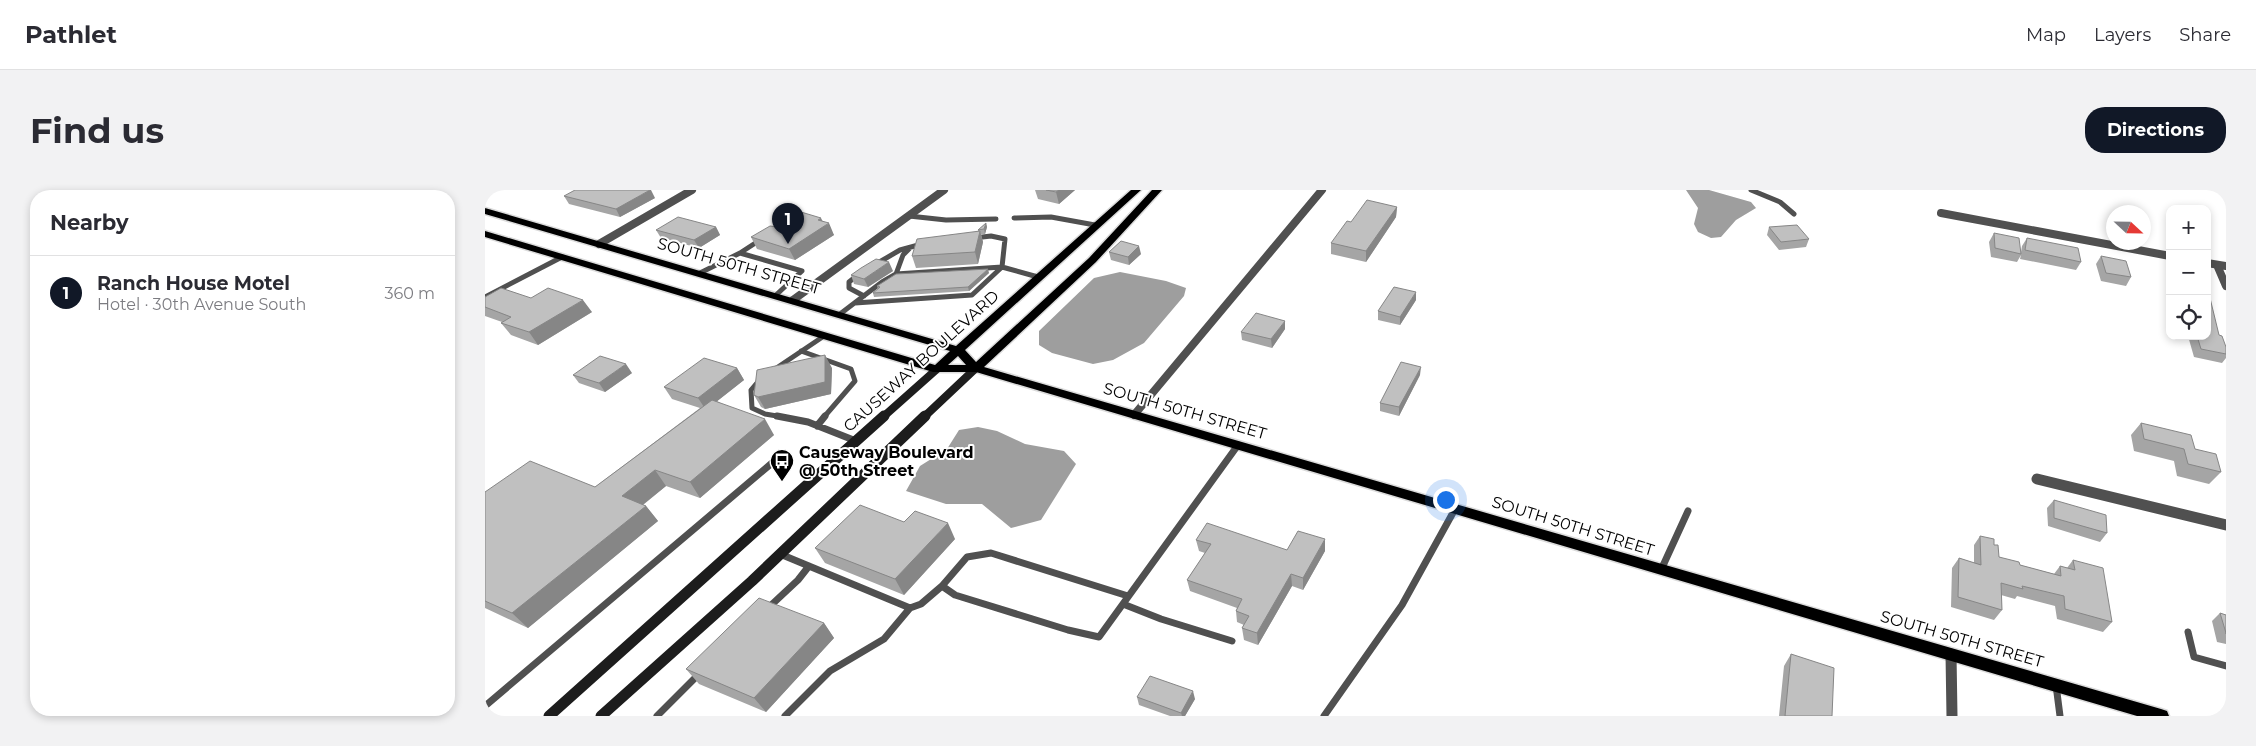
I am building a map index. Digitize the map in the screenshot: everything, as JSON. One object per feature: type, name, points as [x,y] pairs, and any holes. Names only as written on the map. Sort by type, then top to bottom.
[{"type":"main road","name":"CAUSEWAY BOULEVARD","points":[[549,716],[1136,190]]},
{"type":"main road","points":[[601,716],[780,554],[1092,259],[1141,210],[1157,190]]},
{"type":"main road","name":"SOUTH 50TH STREET","points":[[485,211],[958,350],[976,368]]},
{"type":"main road","name":"SOUTH 50TH STREET","points":[[485,234],[937,369],[976,368],[2056,685],[2145,714],[2161,716]]},
{"type":"street","points":[[599,244],[692,190]]},
{"type":"street","points":[[793,300],[945,190]]},
{"type":"street","points":[[1134,415],[1322,190]]},
{"type":"street","points":[[1941,213],[2166,255]]},
{"type":"street","points":[[2222,266],[2226,286]]},
{"type":"street","points":[[2037,479],[2226,524]]},
{"type":"street","points":[[1951,654],[1953,715]]},
{"type":"lane","points":[[1751,190],[1780,202],[1794,214]]},
{"type":"lane","points":[[909,216],[946,220],[996,218]]},
{"type":"lane","points":[[1015,218],[1051,217],[1095,225]]},
{"type":"lane","points":[[700,273],[740,253],[769,235]]},
{"type":"lane","points":[[855,303],[972,295],[1002,267],[1005,239],[991,236],[963,239]]},
{"type":"lane","points":[[869,268],[911,246],[925,243]]},
{"type":"lane","points":[[896,274],[903,255],[911,246]]},
{"type":"lane","points":[[740,253],[802,271],[776,295]]},
{"type":"lane","points":[[485,297],[562,257]]},
{"type":"lane","points":[[840,314],[896,274],[1002,267],[1038,277]]},
{"type":"lane","points":[[861,272],[849,282],[849,288],[864,296]]},
{"type":"lane","points":[[823,336],[751,386],[749,394],[752,408],[765,414],[817,426],[856,441]]},
{"type":"lane","points":[[801,351],[851,369],[855,381],[817,426]]},
{"type":"lane","points":[[942,586],[955,595],[1068,630],[1099,636],[1238,445]]},
{"type":"lane","points":[[485,706],[772,463]]},
{"type":"lane","points":[[1324,716],[1402,604],[1455,509]]},
{"type":"lane","points":[[1661,570],[1687,511]]},
{"type":"lane","points":[[785,716],[830,671],[884,639],[910,608],[921,604],[942,586],[967,557],[991,553],[1129,596]]},
{"type":"lane","points":[[780,554],[910,608]]},
{"type":"lane","points":[[761,614],[798,580],[809,566]]},
{"type":"lane","points":[[1123,604],[1161,619],[1232,641]]},
{"type":"lane","points":[[2188,632],[2194,657],[2226,666]]},
{"type":"lane","points":[[657,716],[705,668]]},
{"type":"lane","points":[[2056,685],[2060,716]]},
{"type":"shaded area","points":[[1686,190],[1709,190],[1751,202],[1756,208],[1736,220],[1721,237],[1711,238],[1698,232],[1694,224],[1698,208]]},
{"type":"shaded area","points":[[1120,272],[1166,281],[1186,288],[1184,296],[1144,343],[1113,360],[1093,364],[1052,353],[1039,345],[1039,331],[1094,278]]},
{"type":"shaded area","points":[[978,427],[997,431],[1025,444],[1064,451],[1076,464],[1041,520],[1011,528],[982,504],[946,504],[906,491],[920,466],[947,449],[959,430]]},
{"type":"building","points":[[575,190],[650,190],[616,209],[564,196]]},
{"type":"building","points":[[1367,200],[1397,207],[1366,251],[1331,243],[1347,221],[1351,222]]},
{"type":"building","points":[[801,212],[821,218],[818,220],[829,223],[789,249],[751,237],[770,226],[778,227]]},
{"type":"building","points":[[678,217],[716,227],[694,240],[656,230]]},
{"type":"building","points":[[986,223],[984,229],[978,230]]},
{"type":"building","points":[[1797,225],[1809,239],[1781,242],[1769,227]]},
{"type":"building","points":[[980,231],[975,252],[912,256],[917,239]]},
{"type":"building","points":[[1994,233],[2019,238],[2021,254],[1995,248]]},
{"type":"building","points":[[2027,238],[2078,248],[2081,262],[2025,250]]},
{"type":"building","points":[[1121,241],[1139,246],[1128,257],[1109,252]]},
{"type":"building","points":[[2101,256],[2126,261],[2131,277],[2106,273]]},
{"type":"building","points":[[876,259],[889,262],[864,279],[851,275],[861,268]]},
{"type":"building","points":[[988,269],[968,287],[873,293],[880,287],[877,286],[896,274]]},
{"type":"building","points":[[1394,287],[1416,292],[1400,317],[1378,311]]},
{"type":"building","points":[[501,288],[531,298],[548,288],[583,300],[529,332],[501,323],[511,317],[485,307],[485,297]]},
{"type":"building","points":[[2211,302],[2219,335],[2222,336],[2226,347],[2226,354],[2201,349],[2198,340],[2211,340]]},
{"type":"building","points":[[1256,313],[1285,321],[1271,339],[1241,332]]},
{"type":"building","points":[[825,355],[825,382],[758,397],[754,395],[757,370]]},
{"type":"building","points":[[600,356],[626,364],[599,383],[573,375]]},
{"type":"building","points":[[704,358],[737,368],[698,398],[664,387]]},
{"type":"building","points":[[1401,362],[1421,367],[1399,407],[1380,403]]},
{"type":"building","points":[[712,400],[765,419],[690,482],[655,470],[622,496],[646,506],[512,613],[485,601],[485,492],[530,461],[595,487]]},
{"type":"building","points":[[2141,423],[2191,435],[2195,449],[2216,454],[2221,472],[2188,464],[2184,449],[2144,439]]},
{"type":"building","points":[[2054,500],[2106,515],[2107,533],[2054,518]]},
{"type":"building","points":[[860,505],[904,522],[915,511],[948,523],[895,579],[815,548]]},
{"type":"building","points":[[1207,523],[1287,550],[1298,531],[1325,539],[1303,578],[1291,574],[1257,633],[1242,628],[1249,616],[1236,611],[1242,599],[1187,580],[1211,544],[1196,540]]},
{"type":"building","points":[[1980,536],[1994,539],[1994,545],[1998,545],[1999,557],[2061,576],[2060,566],[2075,570],[2073,560],[2103,568],[2112,622],[2065,609],[2064,596],[2022,586],[2023,589],[2001,583],[2002,610],[1958,597],[1959,558],[1981,565]]},
{"type":"building","points":[[759,598],[824,623],[754,698],[686,669]]},
{"type":"building","points":[[2220,613],[2226,615],[2226,633]]},
{"type":"building","points":[[1791,654],[1834,668],[1832,716],[1785,716]]},
{"type":"building","points":[[1150,676],[1193,691],[1181,713],[1137,697]]},
{"type":"place","name":"Ranch House Motel","points":[[788,244]]},
{"type":"place","name":"Causeway Boulevard @ 50th Street","points":[[782,482]]}]
